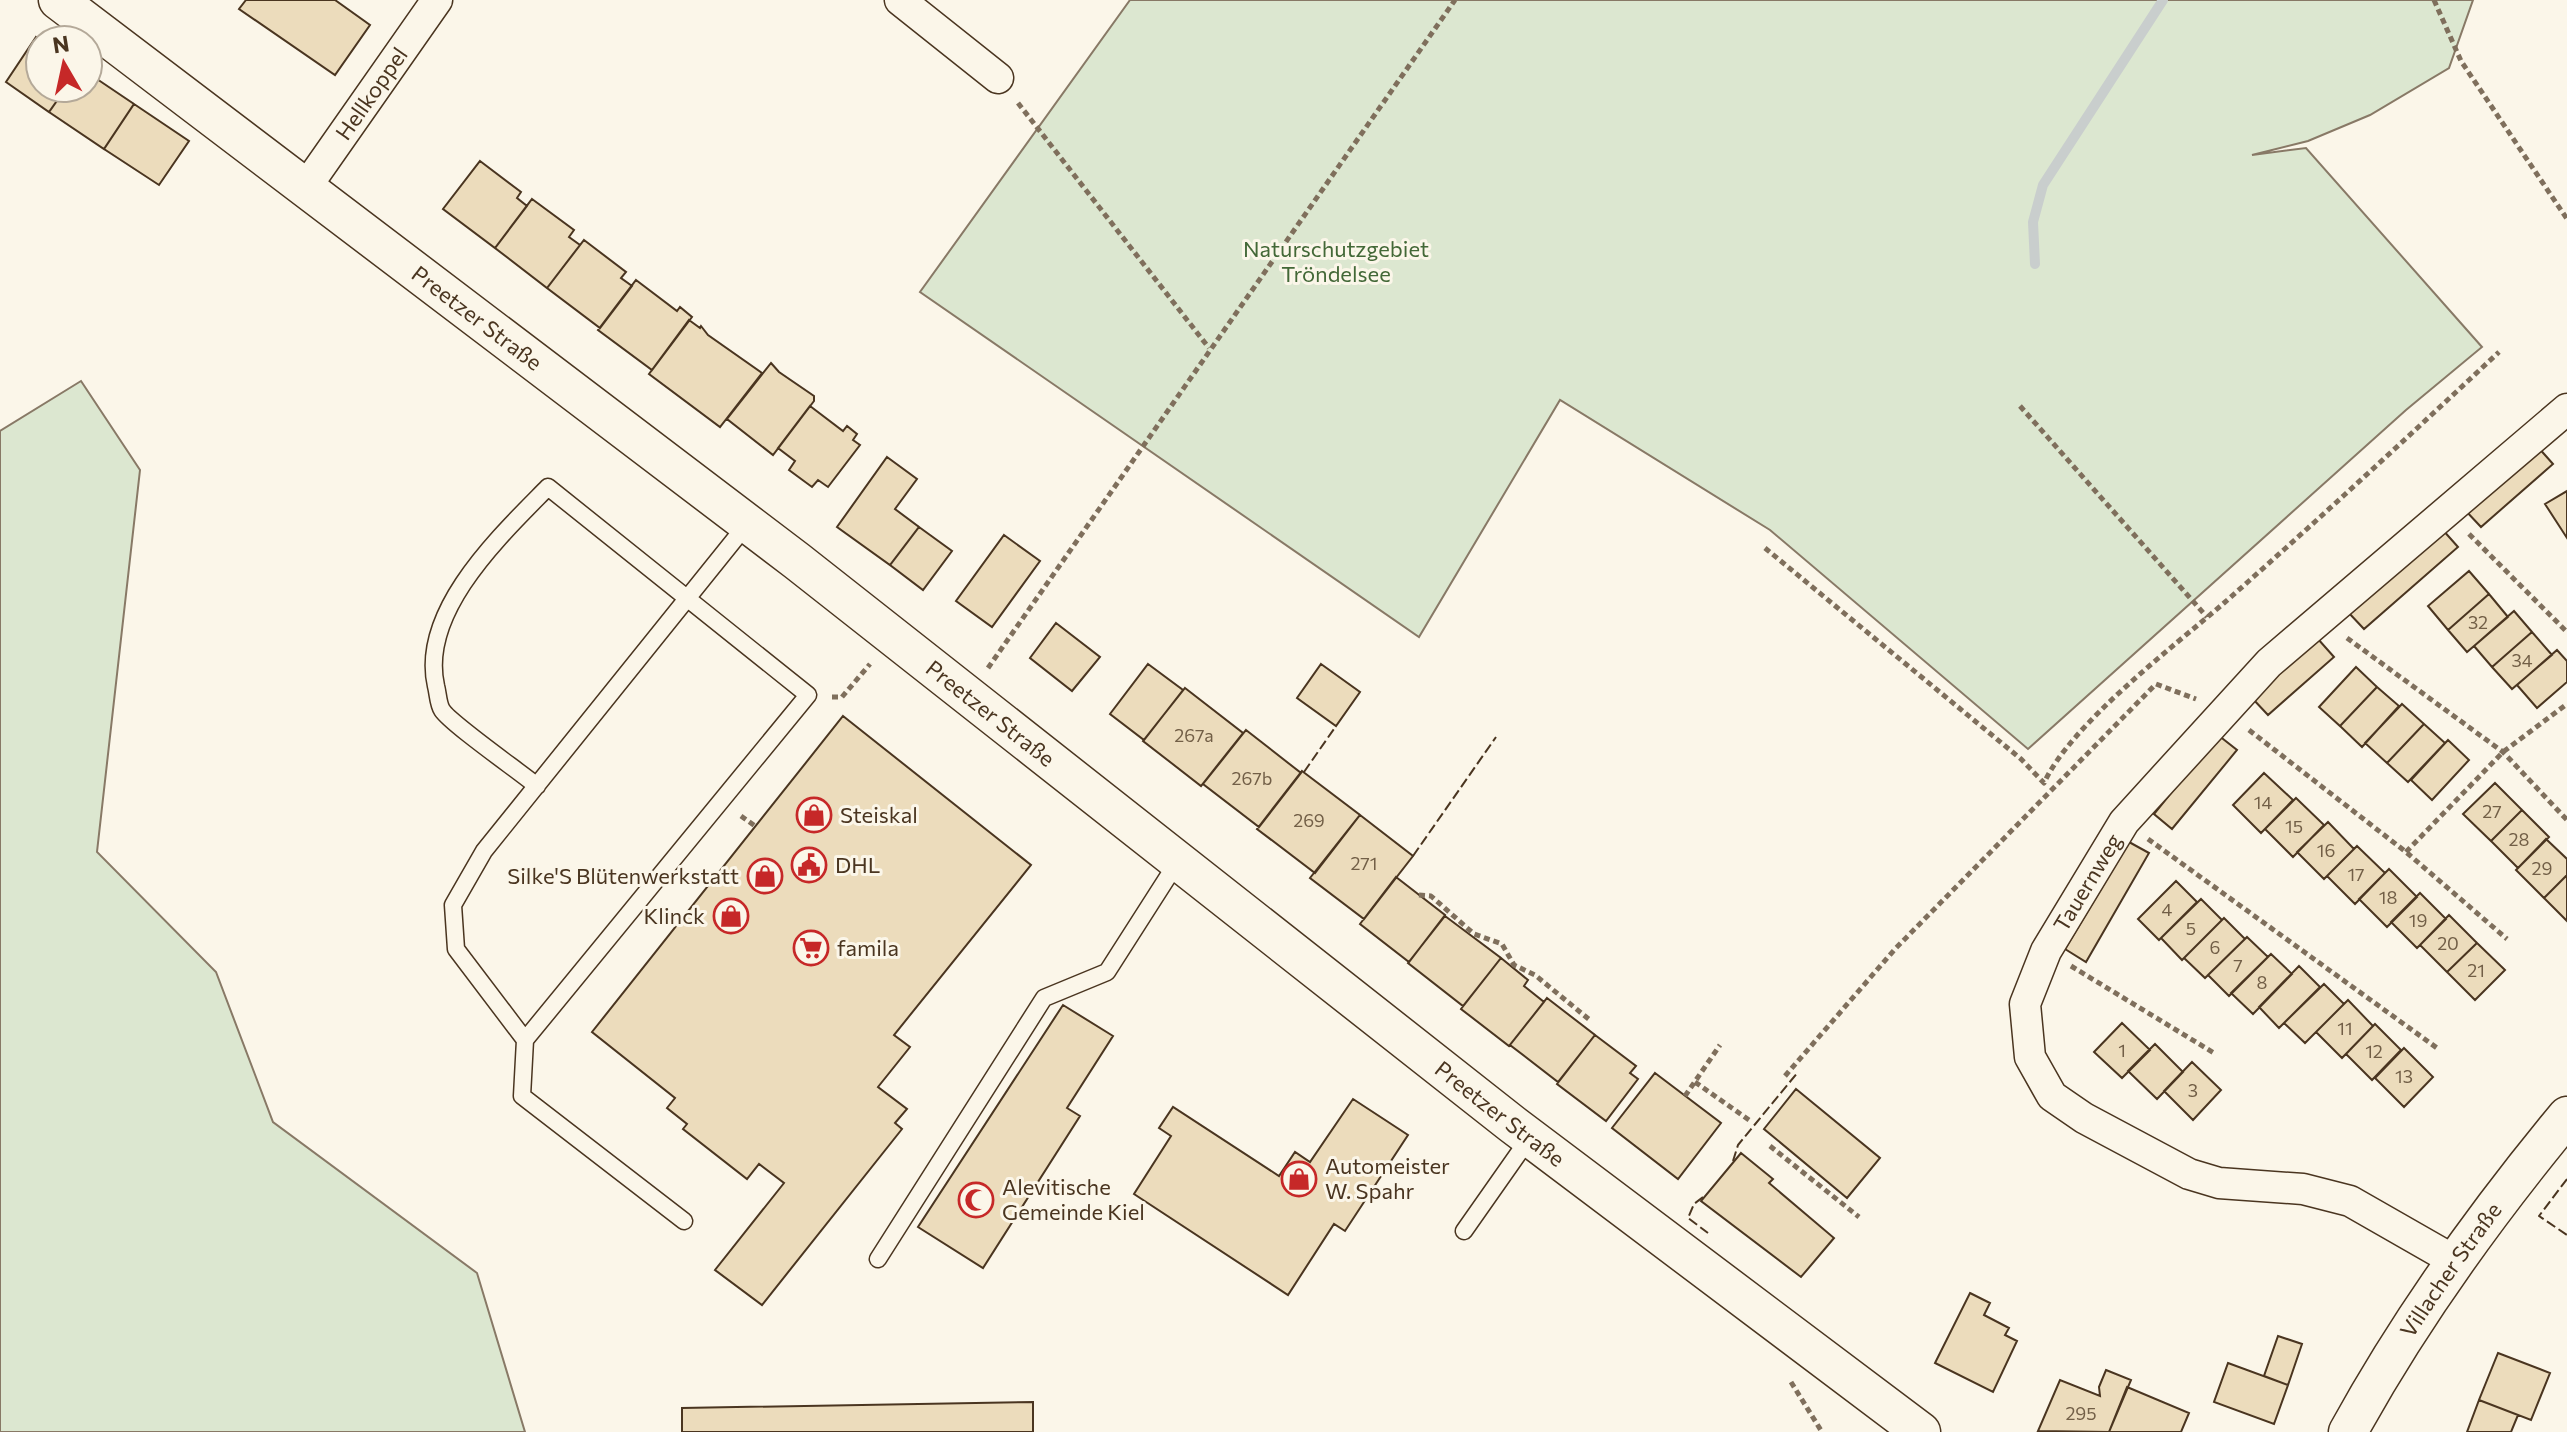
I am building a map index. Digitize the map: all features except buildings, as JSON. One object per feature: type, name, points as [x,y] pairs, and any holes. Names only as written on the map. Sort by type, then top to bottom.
[{"type":"street","name":"Preetzer Straße","points":[[58,0],[893,635],[1530,1137],[1921,1432]]},
{"type":"street","name":"Hellkoppel","points":[[306,187],[437,0]]},
{"type":"street","points":[[900,0],[998,78]]},
{"type":"street","name":"Tauernweg","points":[[2455,1261],[2350,1201],[2303,1189],[2219,1183],[2189,1174],[2084,1118],[2052,1096],[2030,1057],[2025,1004],[2046,951],[2124,822],[2225,711],[2269,663],[2567,409]]},
{"type":"street","name":"Villacher Straße","points":[[2348,1432],[2385,1365],[2455,1261],[2567,1116]]},
{"type":"lane","points":[[537,786],[442,710],[434,675],[435,644],[445,616],[489,548],[548,487],[808,695],[525,1040],[522,1096],[684,1221]]},
{"type":"lane","points":[[525,1040],[456,949],[453,905],[484,851],[747,524]]},
{"type":"lane","points":[[878,1259],[1044,998],[1107,972],[1178,861]]},
{"type":"lane","points":[[1464,1231],[1530,1137]]},
{"type":"path","points":[[969,695],[1455,0]]},
{"type":"path","points":[[2434,0],[2461,61],[2567,219]]},
{"type":"path","points":[[998,78],[1209,348]]},
{"type":"path","points":[[1765,548],[2021,759],[2044,783],[2055,758],[2119,695],[2351,491],[2499,352]]},
{"type":"path","points":[[2020,406],[2207,617]]},
{"type":"path","points":[[2447,510],[2567,632]]},
{"type":"path","points":[[2321,619],[2503,752],[2567,820]]},
{"type":"path","points":[[808,695],[842,697],[893,635]]},
{"type":"path","points":[[1785,1076],[1895,949],[2156,684],[2225,711],[2328,795],[2406,852],[2507,939]]},
{"type":"path","points":[[2406,852],[2503,752],[2567,704]]},
{"type":"path","points":[[2124,822],[2333,969],[2437,1048]]},
{"type":"path","points":[[1419,895],[1431,896],[1474,934],[1502,944],[1514,965],[1535,975],[1591,1021]]},
{"type":"path","points":[[2046,951],[2214,1053]]},
{"type":"path","points":[[1685,1096],[1720,1045]]},
{"type":"path","points":[[1695,1082],[1749,1120]]},
{"type":"path","points":[[1770,1146],[1859,1217]]},
{"type":"green space","name":"Naturschutzgebiet Tröndelsee","points":[[1130,0],[2473,0],[2449,68],[2370,115],[2308,141],[2252,155],[2306,148],[2482,347],[2406,410],[2028,749],[1770,530],[1560,400],[1419,637],[920,292]]},
{"type":"green space","points":[[81,381],[140,470],[97,852],[216,972],[273,1122],[477,1273],[525,1432],[0,1432],[0,431]]},
{"type":"waterway","points":[[2035,264],[2033,222],[2043,185],[2163,0]]},
{"type":"fence","points":[[1304,772],[1336,726]]},
{"type":"fence","points":[[1413,856],[1496,737]]},
{"type":"fence","points":[[1733,1161],[1738,1145],[1798,1072]]},
{"type":"fence","points":[[2567,1179],[2539,1216],[2567,1235]]},
{"type":"fence","points":[[1703,1197],[1694,1204],[1688,1218],[1708,1233]]},
{"type":"place","name":"Steiskal","points":[[814,815]]},
{"type":"place","name":"DHL","points":[[809,865]]},
{"type":"place","name":"Silke'S Blütenwerkstatt","points":[[765,876]]},
{"type":"place","name":"Klinck","points":[[731,916]]},
{"type":"place","name":"famila","points":[[811,948]]},
{"type":"place","name":"Automeister W. Spahr","points":[[1299,1179]]},
{"type":"place","name":"Alevitische Gemeinde Kiel","points":[[976,1200]]}]
